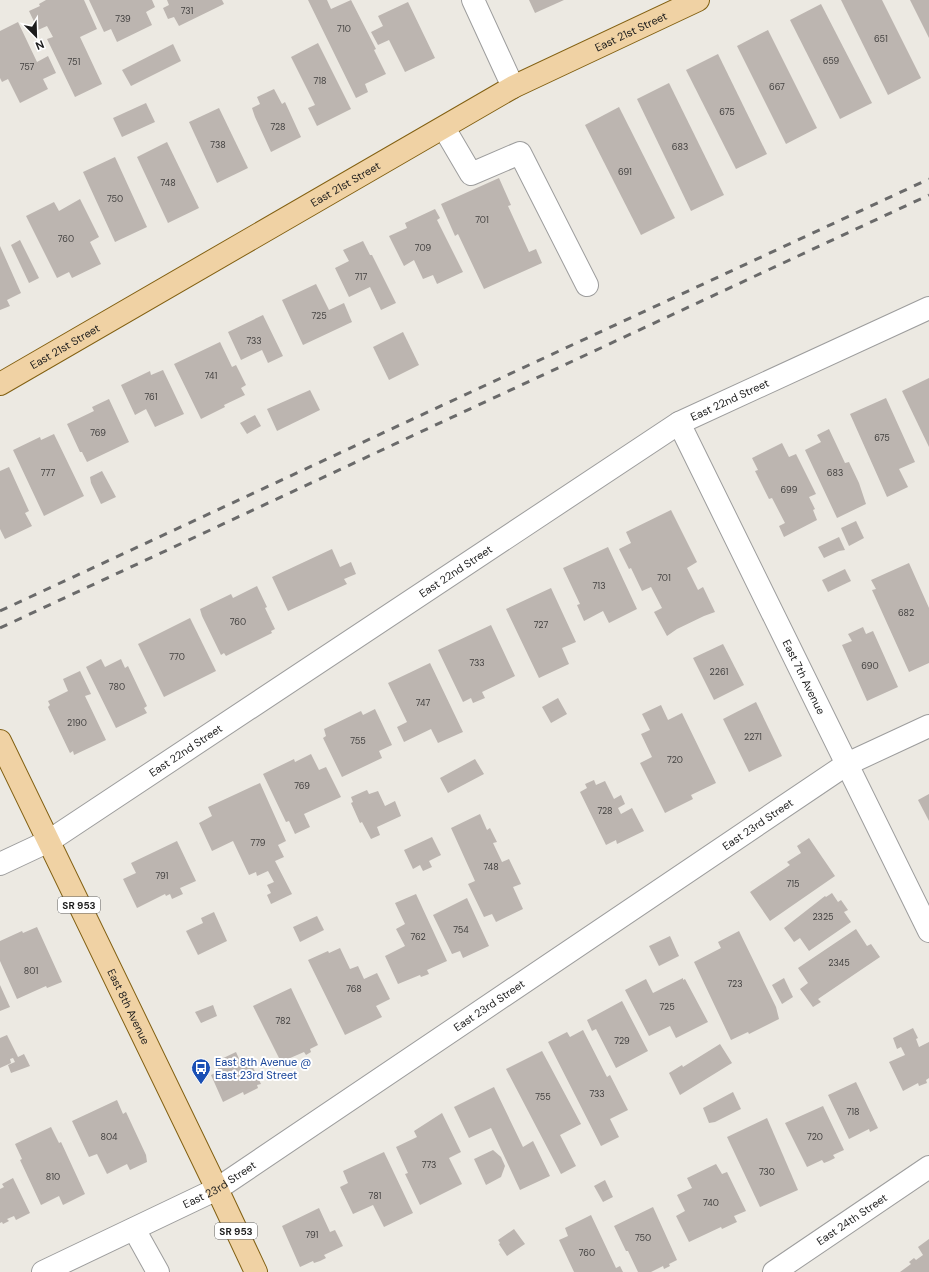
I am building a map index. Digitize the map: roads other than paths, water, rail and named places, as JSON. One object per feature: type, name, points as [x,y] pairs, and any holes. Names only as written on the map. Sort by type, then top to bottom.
[{"type":"main road","name":"East 21st Street","points":[[0,384],[513,87],[698,0]]},
{"type":"main road","name":"East 8th Avenue","points":[[0,741],[256,1272]]},
{"type":"street","points":[[473,0],[513,87]]},
{"type":"street","points":[[444,128],[471,174],[520,153],[587,285]]},
{"type":"street","name":"East 22nd Street","points":[[0,864],[49,841],[679,423],[929,308]]},
{"type":"street","name":"East 7th Avenue","points":[[679,423],[929,931]]},
{"type":"street","name":"East 23rd Street","points":[[43,1272],[217,1189],[847,764],[929,726]]},
{"type":"street","name":"East 24th Street","points":[[774,1272],[929,1167]]},
{"type":"street","points":[[134,1229],[158,1272]]},
{"type":"railway","points":[[0,611],[929,179]]},
{"type":"railway","points":[[0,628],[929,195]]},
{"type":"place","name":"East 8th Avenue @ East 23rd Street","points":[[201,1085]]}]
